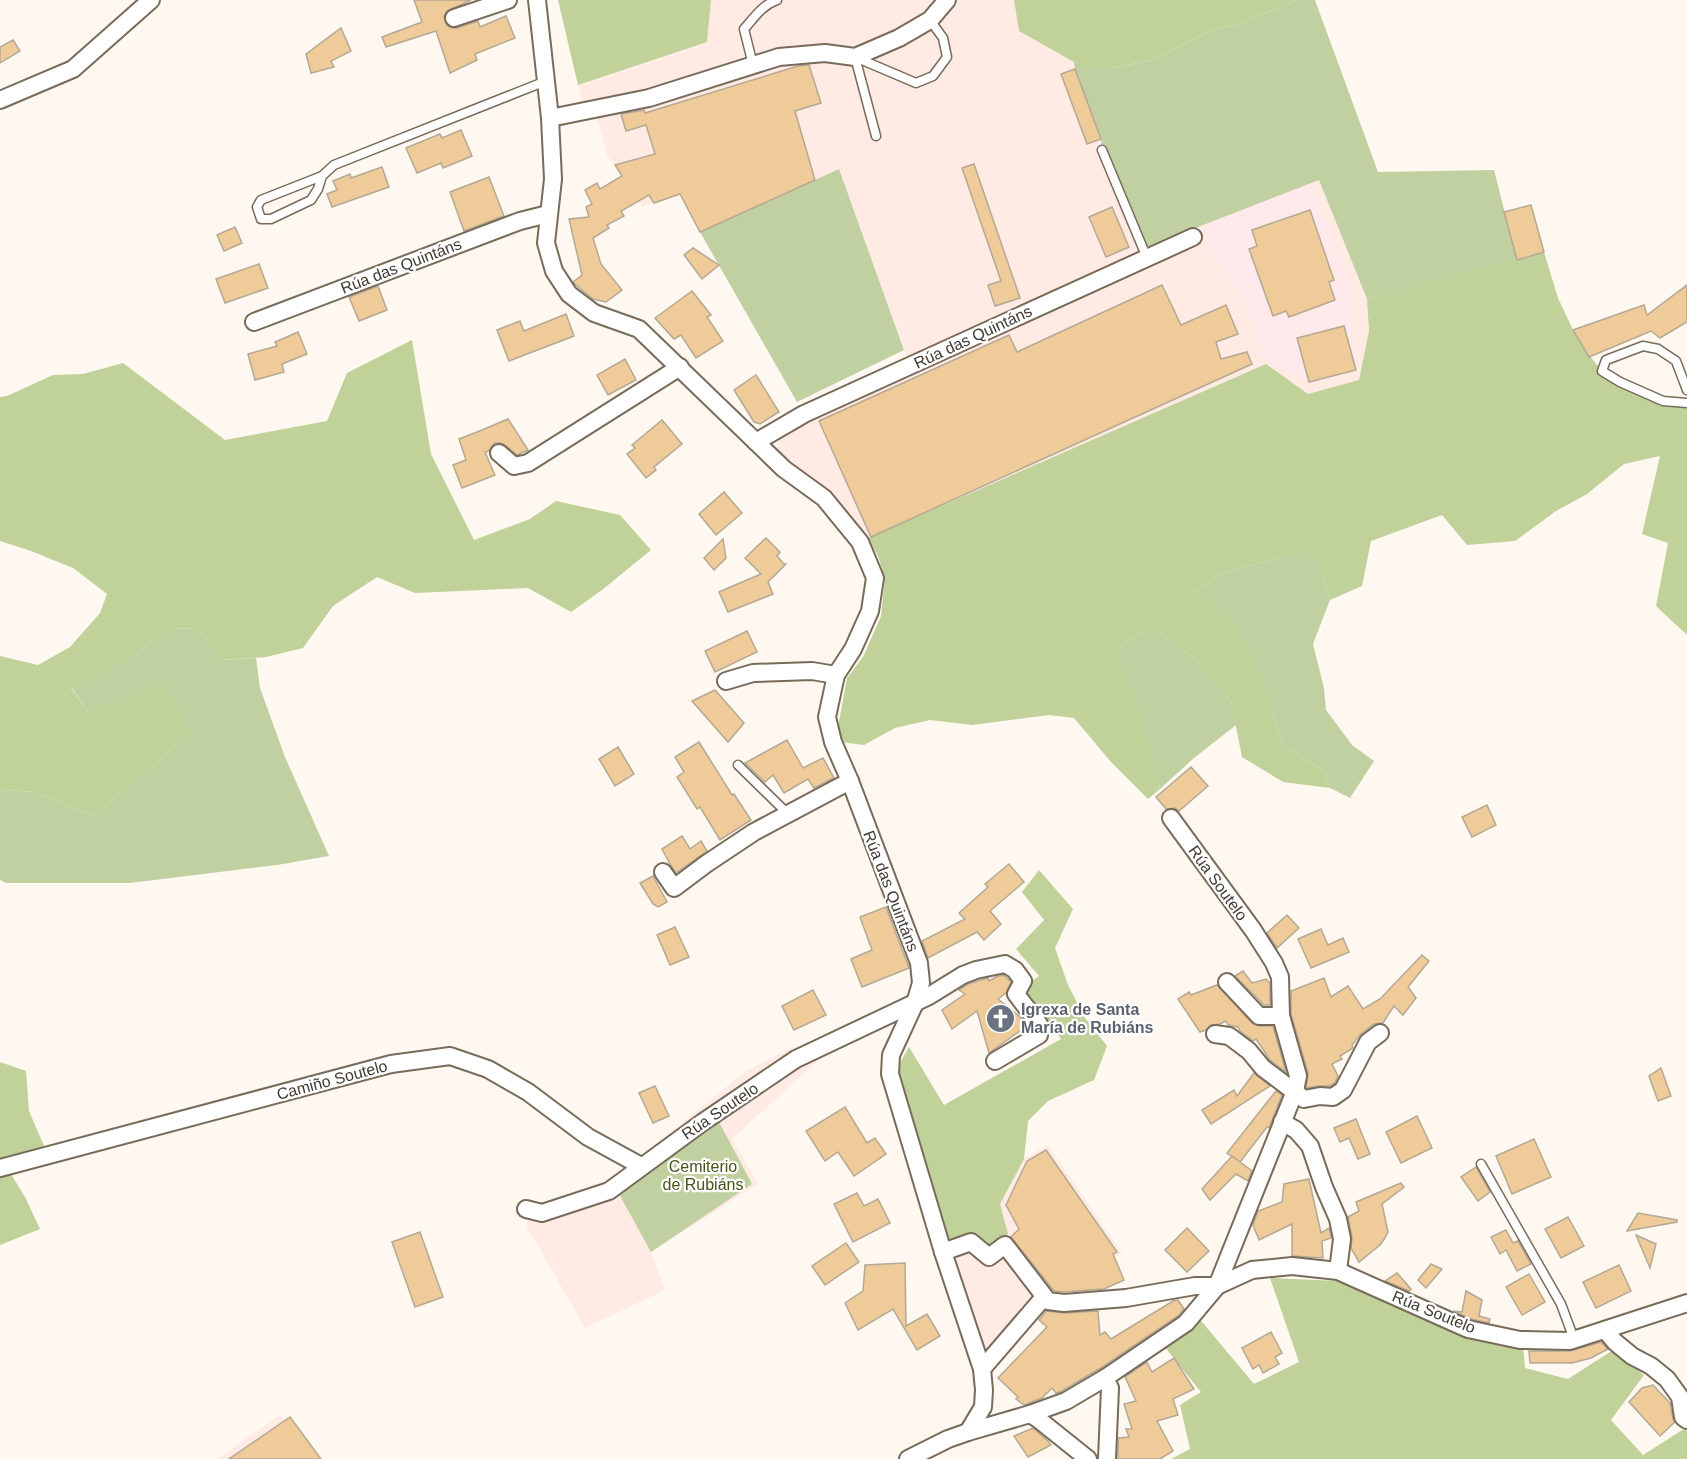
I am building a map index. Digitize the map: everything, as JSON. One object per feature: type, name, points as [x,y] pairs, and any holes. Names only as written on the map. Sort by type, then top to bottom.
[{"type":"street","points":[[0,100],[73,69],[151,0]]},
{"type":"street","points":[[454,18],[508,0]]},
{"type":"street","name":"Rúa das Quintáns","points":[[537,0],[550,118],[553,178],[546,243],[554,271],[569,294],[594,313],[639,329],[784,469],[824,498],[860,542],[875,578],[870,611],[853,649],[836,675],[827,717],[833,742],[919,963],[921,983],[915,1003]]},
{"type":"street","points":[[550,118],[649,98],[779,57],[825,53],[855,57],[899,38],[930,20],[947,0]]},
{"type":"street","name":"Rúa das Quintáns","points":[[254,322],[520,220],[548,214]]},
{"type":"street","name":"Rúa das Quintáns","points":[[756,442],[804,414],[1193,237]]},
{"type":"street","points":[[499,453],[514,466],[528,463],[680,367]]},
{"type":"street","points":[[726,681],[753,673],[812,671],[836,675]]},
{"type":"street","points":[[663,872],[674,888],[754,832],[850,781]]},
{"type":"street","name":"Rúa Soutelo","points":[[969,1432],[1066,1401],[1105,1378],[1186,1323],[1217,1286],[1295,1090],[1298,1076],[1281,1016],[1280,977],[1274,963],[1253,930],[1171,818]]},
{"type":"street","name":"Rúa Soutelo","points":[[526,1209],[542,1213],[609,1191],[641,1166],[796,1059],[929,996],[976,969],[1005,964],[1015,970],[1023,981],[1016,994],[1039,1024],[1039,1035],[995,1062]]},
{"type":"street","points":[[1227,982],[1259,1016],[1281,1016]]},
{"type":"street","points":[[908,1459],[969,1432],[983,1407],[984,1390],[982,1369],[943,1252],[890,1074],[891,1055],[915,1003]]},
{"type":"street","points":[[1215,1034],[1229,1036],[1249,1051],[1263,1068],[1305,1099],[1320,1096],[1333,1097],[1343,1090],[1368,1042],[1380,1033]]},
{"type":"street","name":"Camiño Soutelo","points":[[0,1167],[391,1064],[450,1056],[488,1069],[528,1092],[588,1137],[641,1166]]},
{"type":"street","points":[[1282,1122],[1296,1130],[1310,1146],[1338,1219],[1342,1239],[1338,1271]]},
{"type":"street","points":[[943,1252],[971,1242],[989,1257],[1005,1245],[1044,1297],[982,1369]]},
{"type":"street","name":"Rúa Soutelo","points":[[1044,1297],[1048,1301],[1064,1303],[1126,1298],[1195,1286],[1217,1286],[1252,1270],[1292,1266],[1338,1271],[1468,1329],[1520,1340],[1570,1341],[1687,1303]]},
{"type":"street","points":[[1605,1330],[1632,1356],[1651,1366],[1667,1379],[1680,1397],[1683,1417],[1687,1420]]},
{"type":"street","points":[[1105,1378],[1110,1388],[1107,1459]]},
{"type":"street","points":[[1030,1414],[1088,1459]]},
{"type":"lane","points":[[753,65],[744,29],[760,10],[770,2],[777,0]]},
{"type":"lane","points":[[855,57],[916,83],[933,76],[946,57],[943,38],[930,20]]},
{"type":"lane","points":[[855,57],[876,136]]},
{"type":"lane","points":[[322,176],[311,200],[271,219],[261,219],[257,207],[261,200],[322,176],[334,165],[546,81]]},
{"type":"lane","points":[[1102,150],[1147,258]]},
{"type":"lane","points":[[1687,390],[1676,361],[1658,349],[1642,346],[1606,360],[1602,371],[1620,382],[1663,401],[1687,403]]},
{"type":"lane","points":[[738,765],[788,814]]},
{"type":"lane","points":[[1480,1164],[1560,1304],[1571,1331],[1570,1341]]},
{"type":"shaded area","points":[[711,0],[1014,0],[1019,31],[1074,62],[1101,139],[1102,150],[1144,248],[1319,179],[1367,299],[1369,331],[1359,380],[1308,394],[1266,364],[868,538],[829,492],[778,453],[777,443],[782,434],[807,421],[913,373],[839,169],[700,232],[680,194],[643,207],[607,155],[598,121],[582,101],[578,85],[707,42]]},
{"type":"shaded area","points":[[1312,182],[1350,279],[1356,370],[1309,382],[1266,364],[1242,296],[1195,228]]},
{"type":"shaded area","points":[[848,1033],[732,1139],[758,1184],[651,1252],[665,1290],[585,1328],[527,1227],[526,1209],[573,1203],[641,1166],[647,1151],[746,1071],[791,1048],[796,1059]]},
{"type":"shaded area","points":[[1048,1145],[1122,1253],[1089,1275],[1057,1283],[1050,1297],[992,1370],[950,1244],[1000,1204],[1024,1159]]},
{"type":"shaded area","points":[[280,1415],[316,1459],[217,1459]]},
{"type":"green space","points":[[558,0],[711,0],[707,42],[578,85]]},
{"type":"green space","points":[[1014,0],[1297,0],[1241,23],[1210,31],[1153,60],[1101,70],[1074,62],[1019,31]]},
{"type":"green space","points":[[1297,0],[1315,0],[1378,172],[1494,170],[1517,260],[1367,299],[1319,180],[1144,248],[1102,150],[1101,139],[1074,62],[1112,68],[1153,60],[1210,31],[1241,23]]},
{"type":"green space","points":[[839,169],[904,350],[797,402],[700,232]]},
{"type":"green space","points":[[1544,252],[1558,298],[1573,330],[1602,371],[1663,401],[1687,403],[1687,635],[1656,606],[1668,543],[1642,534],[1660,456],[1624,464],[1587,494],[1556,511],[1515,541],[1467,545],[1442,515],[1371,541],[1362,586],[1330,600],[1314,551],[1281,557],[1226,572],[1194,592],[1232,620],[1259,671],[1283,746],[1323,770],[1330,788],[1283,782],[1242,757],[1231,702],[1195,659],[1151,627],[1114,650],[1137,703],[1160,789],[1148,799],[1111,762],[1074,718],[1049,715],[972,725],[930,720],[895,728],[864,745],[841,742],[838,727],[847,678],[863,657],[881,616],[885,578],[878,556],[868,538],[1266,364],[1308,394],[1359,380],[1369,331],[1367,299]]},
{"type":"green space","points":[[412,340],[431,454],[474,540],[530,519],[556,501],[620,515],[651,550],[571,612],[528,588],[415,593],[377,577],[333,606],[303,648],[266,657],[221,660],[198,629],[171,628],[137,653],[71,688],[88,712],[164,682],[190,733],[93,816],[35,792],[0,790],[0,656],[38,665],[70,647],[100,613],[107,594],[73,568],[0,541],[0,397],[53,375],[83,374],[123,363],[225,440],[327,421],[347,373]]},
{"type":"green space","points":[[1314,550],[1330,600],[1313,644],[1324,688],[1326,710],[1352,745],[1374,761],[1350,798],[1330,788],[1323,770],[1283,746],[1272,714],[1194,592],[1226,572]]},
{"type":"green space","points":[[1151,627],[1195,659],[1231,702],[1236,725],[1194,758],[1160,789],[1114,650]]},
{"type":"green space","points":[[171,628],[198,629],[221,660],[256,658],[260,688],[285,757],[329,856],[277,865],[130,883],[6,883],[0,880],[0,790],[35,792],[93,816],[190,733],[88,712],[71,687],[137,653]]},
{"type":"green space","points":[[1039,870],[1073,909],[1055,948],[1068,985],[1085,1018],[1107,1046],[1094,1080],[1048,1101],[1028,1121],[1024,1159],[1000,1204],[1008,1234],[990,1251],[950,1244],[893,1075],[909,1047],[944,1105],[1061,1039],[1022,988],[1039,976],[1016,949],[1044,920],[1022,892]]},
{"type":"green space","points":[[0,1062],[26,1071],[29,1111],[48,1155],[6,1166],[25,1197],[40,1229],[0,1245]]},
{"type":"green space","name":"Cemiterio de Rubiáns","points":[[719,1122],[752,1184],[651,1252],[619,1194]]},
{"type":"green space","points":[[1270,1278],[1338,1281],[1461,1332],[1523,1345],[1525,1368],[1568,1379],[1613,1350],[1644,1375],[1611,1420],[1643,1455],[1684,1429],[1687,1431],[1687,1459],[1171,1459],[1190,1449],[1180,1405],[1201,1392],[1164,1346],[1197,1316],[1254,1384],[1299,1362]]},
{"type":"building","points":[[414,0],[471,0],[447,11],[444,16],[447,25],[457,28],[478,21],[480,27],[506,16],[515,38],[475,54],[477,60],[450,73],[436,31],[386,47],[382,37],[422,22]]},
{"type":"building","points":[[341,28],[351,51],[331,61],[334,67],[311,73],[306,54]]},
{"type":"building","points":[[13,40],[20,51],[0,63],[0,47]]},
{"type":"building","points":[[809,65],[821,103],[795,111],[815,180],[700,232],[680,194],[654,203],[649,195],[621,211],[624,216],[607,225],[609,228],[593,238],[601,264],[622,290],[606,302],[593,299],[573,282],[582,275],[569,219],[589,217],[586,207],[592,204],[585,190],[597,183],[600,189],[622,176],[615,165],[655,154],[646,125],[626,131],[621,114],[644,110],[645,113],[798,66]]},
{"type":"building","points":[[1075,69],[1101,139],[1087,144],[1061,74]]},
{"type":"building","points":[[461,130],[472,156],[443,168],[441,163],[417,173],[406,148],[440,134],[442,138]]},
{"type":"building","points":[[974,164],[1020,298],[995,306],[988,285],[1001,281],[962,168]]},
{"type":"building","points":[[382,167],[389,187],[332,207],[327,194],[337,190],[333,181],[350,174],[351,178]]},
{"type":"building","points":[[489,177],[504,216],[464,231],[450,192]]},
{"type":"building","points":[[1531,205],[1544,252],[1517,260],[1504,212]]},
{"type":"building","points":[[1112,207],[1129,247],[1106,257],[1089,217]]},
{"type":"building","points":[[1310,210],[1334,280],[1329,282],[1335,300],[1289,317],[1286,311],[1273,316],[1249,249],[1257,246],[1252,230]]},
{"type":"building","points":[[235,227],[242,243],[224,251],[217,235]]},
{"type":"building","points":[[693,248],[719,265],[702,279],[684,255]]},
{"type":"building","points":[[259,264],[268,288],[225,303],[216,279]]},
{"type":"building","points":[[1162,285],[1181,325],[1226,305],[1238,334],[1216,342],[1221,359],[1247,352],[1252,364],[871,537],[819,421],[1009,335],[1017,352]]},
{"type":"building","points":[[1687,285],[1687,322],[1660,338],[1651,331],[1589,357],[1573,330],[1644,305],[1647,315]]},
{"type":"building","points":[[378,286],[387,310],[359,321],[349,297]]},
{"type":"building","points":[[692,291],[711,315],[707,317],[723,341],[696,358],[681,335],[674,339],[655,318]]},
{"type":"building","points":[[566,314],[574,336],[509,361],[497,330],[520,321],[524,331]]},
{"type":"building","points":[[1344,326],[1356,370],[1309,382],[1297,338]]},
{"type":"building","points":[[298,332],[307,354],[282,364],[284,372],[255,380],[248,354],[277,346],[275,342]]},
{"type":"building","points":[[625,359],[636,380],[608,395],[597,375]]},
{"type":"building","points":[[756,375],[779,412],[760,424],[754,422],[734,390]]},
{"type":"building","points":[[508,419],[528,450],[517,455],[505,445],[495,443],[489,451],[485,452],[495,475],[462,488],[453,465],[466,460],[459,439]]},
{"type":"building","points":[[662,420],[682,444],[654,467],[656,470],[646,478],[627,454],[635,448],[632,445]]},
{"type":"building","points":[[724,492],[742,513],[716,535],[699,514]]},
{"type":"building","points":[[766,538],[780,552],[777,556],[786,564],[768,582],[773,594],[728,612],[719,592],[761,574],[745,558]]},
{"type":"building","points":[[723,539],[726,558],[714,570],[704,558]]},
{"type":"building","points":[[747,631],[757,652],[715,672],[705,651]]},
{"type":"building","points":[[715,690],[744,723],[728,742],[692,701]]},
{"type":"building","points":[[787,740],[803,768],[823,758],[834,778],[814,788],[808,779],[784,793],[773,775],[765,782],[745,763]]},
{"type":"building","points":[[699,742],[732,795],[734,794],[751,820],[720,840],[700,807],[697,809],[677,777],[684,772],[675,757]]},
{"type":"building","points":[[618,747],[634,774],[615,786],[599,759]]},
{"type":"building","points":[[1191,767],[1208,786],[1179,811],[1175,808],[1166,809],[1156,797]]},
{"type":"building","points":[[1487,805],[1496,825],[1472,837],[1462,817]]},
{"type":"building","points":[[682,836],[690,849],[701,841],[707,851],[676,873],[662,849]]},
{"type":"building","points":[[1009,864],[1024,882],[990,911],[1001,924],[984,940],[977,932],[928,958],[922,941],[965,919],[959,913],[988,887],[985,884]]},
{"type":"building","points":[[653,876],[667,902],[658,907],[653,904],[640,883]]},
{"type":"building","points":[[886,907],[909,968],[862,987],[851,959],[872,950],[860,917]]},
{"type":"building","points":[[1287,915],[1299,928],[1277,948],[1267,933]]},
{"type":"building","points":[[675,927],[689,957],[670,965],[657,935]]},
{"type":"building","points":[[1321,929],[1328,945],[1343,938],[1349,952],[1311,968],[1298,939]]},
{"type":"building","points":[[1422,955],[1429,961],[1408,987],[1416,998],[1403,1015],[1394,1006],[1383,1023],[1374,1024],[1361,1034],[1352,1045],[1353,1048],[1340,1056],[1342,1059],[1332,1064],[1338,1076],[1335,1083],[1330,1086],[1306,1088],[1308,1073],[1291,1014],[1291,991],[1324,978],[1331,997],[1348,986],[1363,1009],[1380,999]]},
{"type":"building","points":[[1243,971],[1252,983],[1266,979],[1270,983],[1270,1005],[1264,1005],[1235,976]]},
{"type":"building","name":"Igrexa de Santa María de Rubiáns","points":[[1003,975],[1011,982],[1006,993],[998,999],[1019,1016],[1027,1026],[989,1053],[977,1011],[952,1029],[942,1010],[965,994],[959,990],[968,984],[988,978],[989,981]]},
{"type":"building","points":[[1217,985],[1252,1023],[1259,1026],[1273,1026],[1286,1072],[1270,1060],[1256,1039],[1253,1041],[1238,1027],[1228,1025],[1226,1021],[1211,1025],[1200,1032],[1178,999],[1189,992],[1191,995]]},
{"type":"building","points":[[813,990],[826,1015],[794,1030],[782,1006]]},
{"type":"building","points":[[1661,1068],[1671,1096],[1658,1101],[1649,1076]]},
{"type":"building","points":[[1254,1073],[1270,1086],[1211,1124],[1202,1110],[1234,1090],[1237,1096]]},
{"type":"building","points":[[655,1086],[669,1116],[653,1123],[639,1093]]},
{"type":"building","points":[[1276,1091],[1282,1095],[1269,1128],[1267,1127],[1240,1162],[1227,1153]]},
{"type":"building","points":[[845,1107],[867,1143],[875,1138],[886,1154],[854,1176],[838,1152],[825,1161],[806,1131]]},
{"type":"building","points":[[1417,1116],[1432,1148],[1401,1163],[1386,1132]]},
{"type":"building","points":[[1356,1119],[1370,1154],[1358,1159],[1349,1138],[1340,1142],[1334,1128]]},
{"type":"building","points":[[1534,1139],[1551,1177],[1512,1194],[1496,1156]]},
{"type":"building","points":[[1046,1150],[1117,1252],[1113,1254],[1124,1280],[1104,1289],[1054,1291],[1011,1237],[1019,1229],[1006,1205],[1027,1161]]},
{"type":"building","points":[[1232,1156],[1252,1171],[1248,1181],[1236,1174],[1210,1200],[1202,1189]]},
{"type":"building","points":[[1476,1167],[1490,1192],[1478,1201],[1461,1177]]},
{"type":"building","points":[[1309,1179],[1321,1233],[1329,1228],[1331,1238],[1322,1241],[1323,1258],[1292,1256],[1292,1224],[1259,1240],[1253,1225],[1258,1211],[1282,1202],[1284,1184]]},
{"type":"building","points":[[1401,1183],[1404,1187],[1382,1204],[1388,1232],[1385,1238],[1359,1262],[1351,1248],[1352,1237],[1348,1217],[1359,1211],[1356,1202]]},
{"type":"building","points":[[857,1193],[864,1206],[878,1199],[890,1223],[853,1242],[834,1204]]},
{"type":"building","points":[[1638,1213],[1677,1220],[1677,1222],[1627,1231]]},
{"type":"building","points":[[1568,1217],[1584,1246],[1561,1258],[1545,1229]]},
{"type":"building","points":[[1187,1228],[1209,1251],[1187,1272],[1165,1250]]},
{"type":"building","points":[[1506,1230],[1513,1243],[1518,1241],[1531,1264],[1517,1271],[1506,1250],[1500,1254],[1491,1237]]},
{"type":"building","points":[[420,1232],[443,1297],[415,1307],[392,1242]]},
{"type":"building","points":[[1636,1235],[1656,1244],[1650,1268]]},
{"type":"building","points":[[846,1243],[859,1262],[825,1285],[812,1266]]},
{"type":"building","points":[[905,1263],[906,1326],[927,1314],[940,1336],[917,1350],[893,1309],[858,1330],[845,1303],[863,1291],[865,1265]]},
{"type":"building","points":[[1431,1264],[1442,1269],[1426,1288],[1418,1280]]},
{"type":"building","points":[[1619,1265],[1631,1291],[1596,1308],[1583,1282]]},
{"type":"building","points":[[1397,1273],[1411,1289],[1409,1291],[1385,1281]]},
{"type":"building","points":[[1529,1274],[1545,1302],[1522,1315],[1506,1287]]},
{"type":"building","points":[[1466,1291],[1482,1300],[1479,1316],[1490,1319],[1489,1323],[1471,1319],[1453,1311],[1462,1312]]},
{"type":"building","points":[[1178,1300],[1184,1309],[1179,1315],[1062,1391],[1056,1393],[1052,1388],[1042,1398],[1024,1405],[998,1378],[1047,1327],[1039,1320],[1046,1311],[1065,1313],[1098,1311],[1100,1335],[1105,1332],[1111,1339]]},
{"type":"building","points":[[1271,1332],[1282,1353],[1275,1357],[1279,1364],[1263,1373],[1259,1365],[1253,1369],[1242,1348]]},
{"type":"building","points":[[1601,1342],[1608,1349],[1591,1358],[1572,1363],[1530,1363],[1529,1351],[1570,1351]]},
{"type":"building","points":[[1174,1358],[1194,1389],[1173,1399],[1178,1415],[1157,1421],[1173,1451],[1160,1459],[1118,1459],[1118,1438],[1129,1437],[1126,1429],[1132,1429],[1124,1404],[1136,1401],[1125,1377],[1147,1362],[1152,1372]]},
{"type":"building","points":[[1653,1385],[1670,1403],[1675,1422],[1660,1436],[1629,1402],[1642,1388]]},
{"type":"building","points":[[290,1417],[321,1459],[229,1459]]},
{"type":"building","points":[[1033,1428],[1051,1445],[1028,1457],[1014,1436]]},
{"type":"place","name":"Igrexa de Santa María de Rubiáns","points":[[1000,1018]]}]
